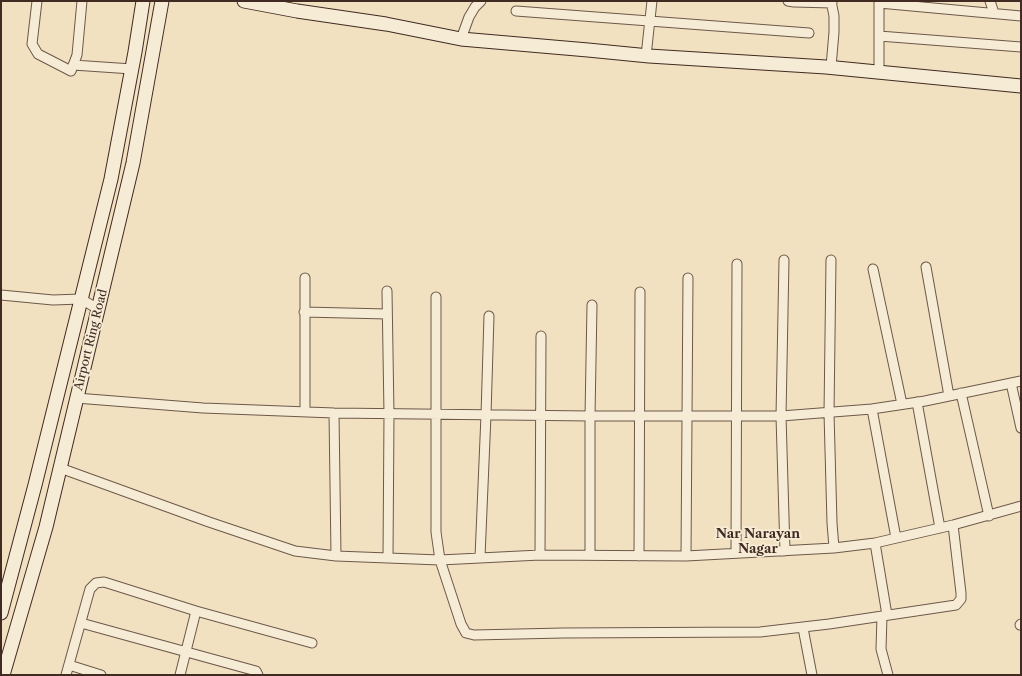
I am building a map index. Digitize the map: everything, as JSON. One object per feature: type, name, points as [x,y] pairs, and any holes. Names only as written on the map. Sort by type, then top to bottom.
[{"type":"main road","name":"Airport Ring Road","points":[[1,613],[35,485],[111,179],[132,70],[143,1]]},
{"type":"main road","name":"Airport Ring Road","points":[[3,675],[46,527],[134,163],[162,1]]},
{"type":"main road","points":[[244,1],[297,11],[386,24],[460,39],[646,56],[831,67],[1021,86]]},
{"type":"street","points":[[37,1],[32,44],[38,54],[71,71],[77,55],[82,1]]},
{"type":"street","points":[[460,39],[474,7],[481,1]]},
{"type":"street","points":[[646,56],[652,1]]},
{"type":"street","points":[[788,1],[832,2],[834,32],[831,67]]},
{"type":"street","points":[[990,1],[994,14]]},
{"type":"street","points":[[878,71],[879,2],[1021,16]]},
{"type":"street","points":[[516,11],[809,33]]},
{"type":"street","points":[[879,36],[1021,47]]},
{"type":"street","points":[[74,64],[132,70]]},
{"type":"street","points":[[784,260],[782,416],[785,552]]},
{"type":"street","points":[[830,260],[829,413],[834,548]]},
{"type":"street","points":[[736,553],[737,264]]},
{"type":"street","points":[[926,267],[949,396]]},
{"type":"street","points":[[873,269],[902,404]]},
{"type":"street","points":[[304,278],[305,412]]},
{"type":"street","points":[[686,556],[688,278]]},
{"type":"street","points":[[387,291],[389,414],[388,558]]},
{"type":"street","points":[[639,556],[640,292]]},
{"type":"street","points":[[1,295],[53,300],[81,299],[98,309]]},
{"type":"street","points":[[436,297],[435,514],[438,549],[440,560],[461,624],[466,633],[474,635],[760,632],[803,628],[956,604],[961,599],[961,593],[953,525]]},
{"type":"street","points":[[590,555],[592,306]]},
{"type":"street","points":[[304,312],[387,314]]},
{"type":"street","points":[[480,557],[486,415],[488,316]]},
{"type":"street","points":[[540,555],[541,336]]},
{"type":"street","points":[[76,398],[203,408],[334,414],[688,417],[736,415],[782,416],[872,409],[949,396],[1021,381]]},
{"type":"street","points":[[1011,383],[1021,428]]},
{"type":"street","points":[[960,393],[989,516]]},
{"type":"street","points":[[917,402],[940,528]]},
{"type":"street","points":[[872,409],[896,538]]},
{"type":"street","points":[[334,414],[336,556]]},
{"type":"street","points":[[60,468],[209,522],[295,551],[336,556],[440,560],[540,555],[686,556],[785,552],[875,543],[989,516],[1021,506]]},
{"type":"street","points":[[875,543],[884,615],[881,649],[888,675]]},
{"type":"street","points":[[66,675],[90,589],[96,583],[104,582],[196,611],[312,643]]},
{"type":"street","points":[[180,675],[196,611]]},
{"type":"street","points":[[81,622],[256,671],[258,675]]},
{"type":"street","points":[[803,628],[812,675]]},
{"type":"street","points":[[69,665],[101,675]]},
{"type":"district","name":"Nar Narayan Nagar","points":[[758,542]]}]
